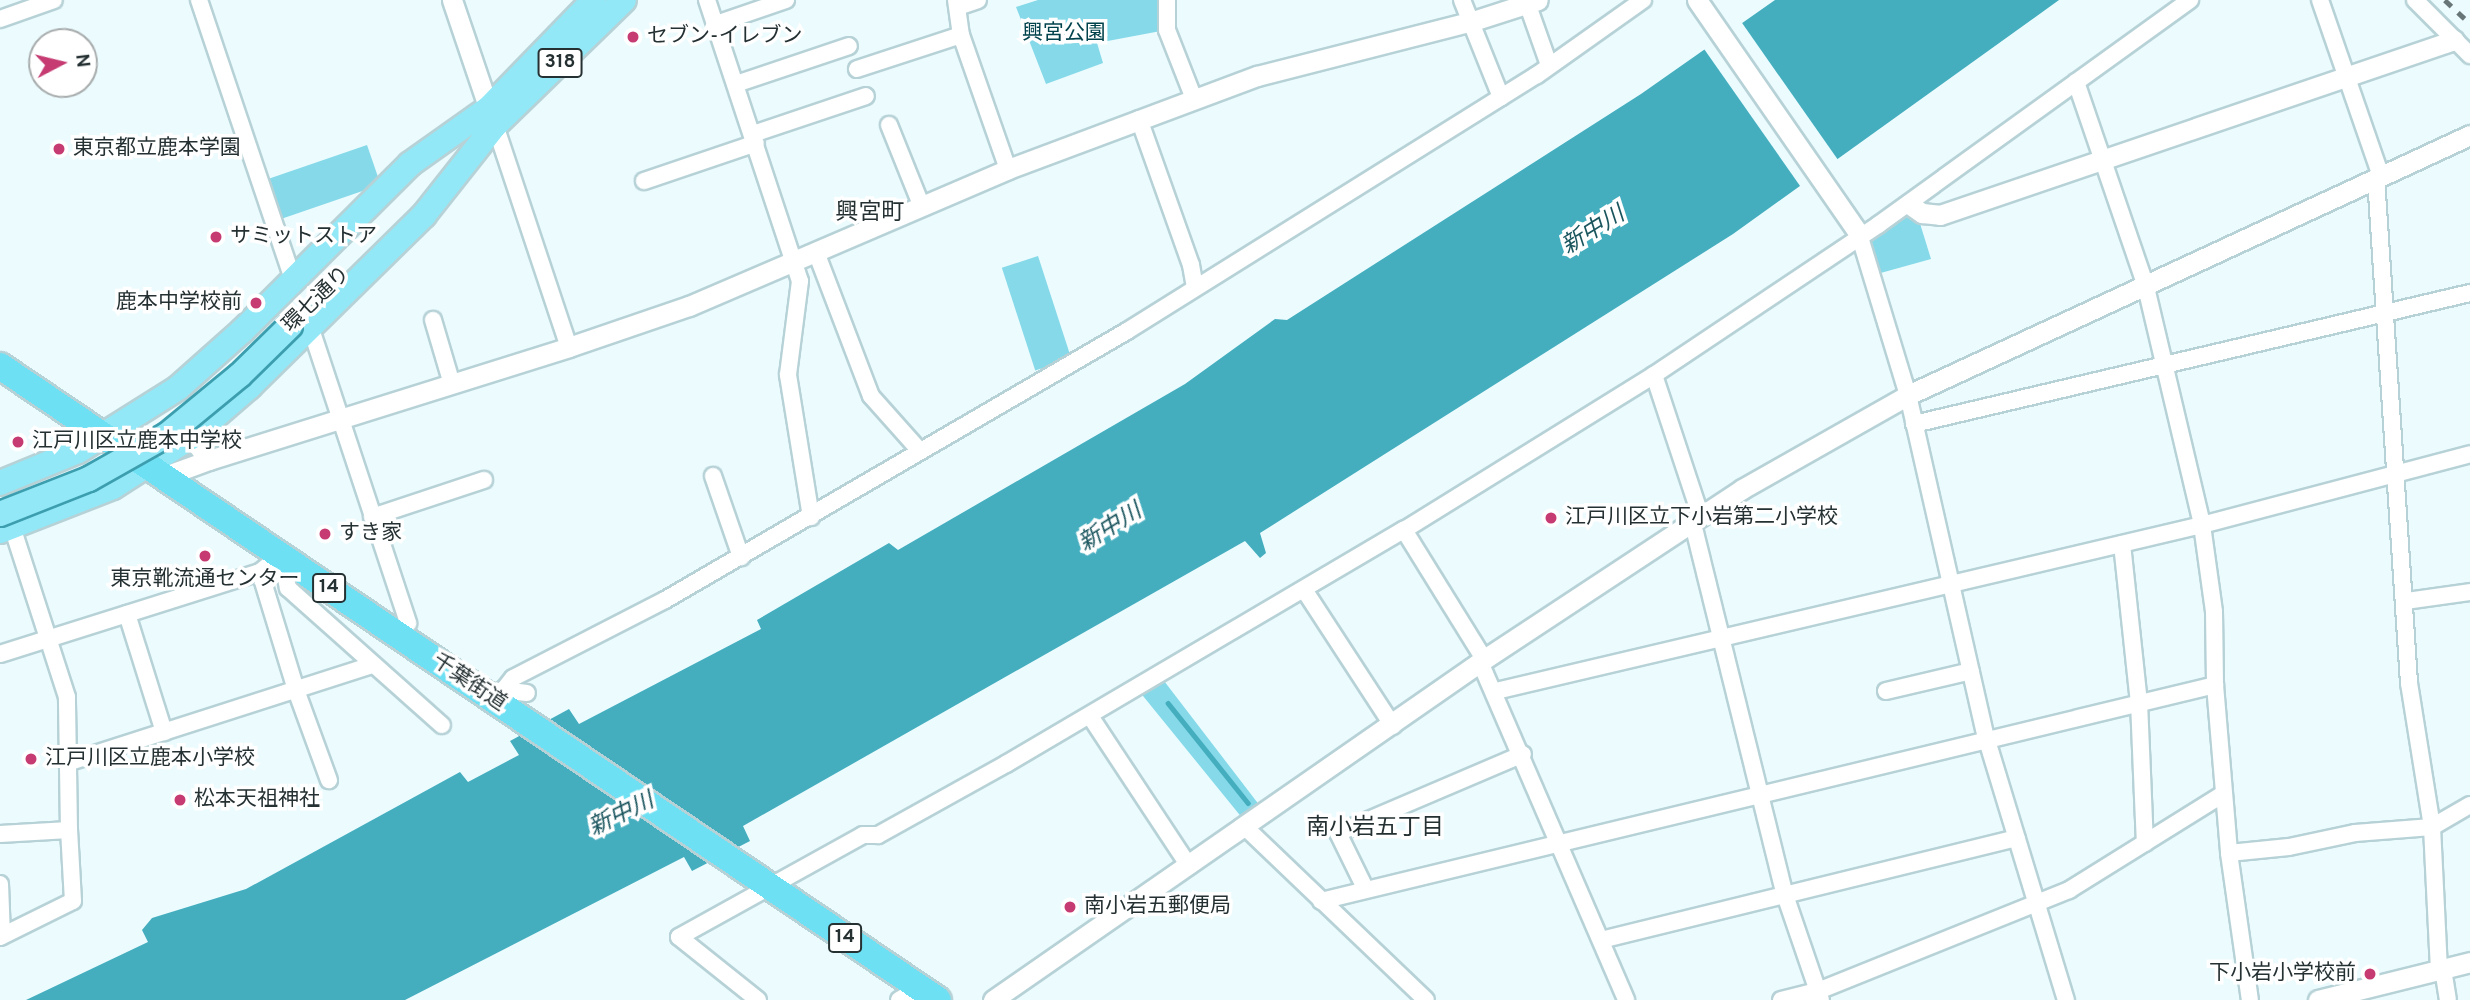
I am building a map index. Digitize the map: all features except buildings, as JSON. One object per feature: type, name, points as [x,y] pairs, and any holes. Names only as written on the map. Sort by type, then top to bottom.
[{"type":"highway","name":"千葉街道","points":[[0,366],[500,701],[761,881],[919,996]]},
{"type":"main road","name":"環七通り","points":[[4,524],[166,435],[240,375],[492,117],[594,0]]},
{"type":"main road","name":"環七通り","points":[[492,117],[624,0]]},
{"type":"main road","points":[[0,483],[55,462],[105,435],[200,370],[410,164],[492,117]]},
{"type":"main road","points":[[4,524],[83,501],[158,472],[293,322],[424,215],[492,117]]},
{"type":"main road","name":"環七通り","points":[[0,497],[82,464],[157,422],[293,322]]},
{"type":"street","points":[[0,19],[54,0]]},
{"type":"street","points":[[199,0],[293,279]]},
{"type":"street","points":[[452,0],[569,347]]},
{"type":"street","points":[[707,0],[796,262],[799,316],[788,375],[811,517]]},
{"type":"street","points":[[716,24],[786,0]]},
{"type":"street","points":[[978,0],[957,3],[961,35],[1009,169]]},
{"type":"street","points":[[1167,0],[1167,30],[1194,99]]},
{"type":"street","points":[[1462,0],[1473,21],[1501,97]]},
{"type":"street","points":[[500,701],[513,678],[811,517],[1195,288],[1501,97],[1643,0]]},
{"type":"street","points":[[1697,0],[1859,234],[1908,395],[1986,737],[2066,1000]]},
{"type":"street","points":[[758,1000],[679,937],[761,881],[863,835],[878,835],[1090,716],[1306,590],[1654,375],[1859,234],[1909,204],[2189,0]]},
{"type":"street","points":[[2320,0],[2379,177],[2396,473],[2417,751],[2432,827],[2441,969],[2448,1000]]},
{"type":"street","points":[[2415,0],[2470,55]]},
{"type":"street","points":[[158,472],[209,460],[341,419],[689,306],[1009,169],[1257,76],[1473,21],[1530,1],[1549,65]]},
{"type":"street","points":[[857,69],[961,35]]},
{"type":"street","points":[[1909,204],[1922,214],[1940,215],[2454,40]]},
{"type":"street","points":[[736,84],[849,46]]},
{"type":"street","points":[[2076,82],[2145,283],[2202,525],[2214,612],[2215,685],[2229,853],[2250,1000]]},
{"type":"street","points":[[644,181],[866,96]]},
{"type":"street","points":[[1139,119],[1191,265],[1195,288]]},
{"type":"street","points":[[889,125],[922,207]]},
{"type":"street","points":[[993,1000],[1392,726],[1482,661],[1696,517],[1908,395],[2145,283],[2470,135]]},
{"type":"street","points":[[816,252],[871,396],[920,451]]},
{"type":"street","points":[[1914,424],[2470,293]]},
{"type":"street","points":[[433,320],[452,384]]},
{"type":"street","points":[[293,322],[341,419],[408,623]]},
{"type":"street","points":[[1654,375],[1696,517],[1784,895],[1819,996]]},
{"type":"street","points":[[191,437],[209,460]]},
{"type":"street","points":[[1496,691],[2202,525],[2470,454]]},
{"type":"street","points":[[713,476],[741,557]]},
{"type":"street","points":[[372,517],[484,480]]},
{"type":"street","points":[[0,884],[1,936],[73,901],[67,697],[4,524]]},
{"type":"street","points":[[1404,530],[1482,661],[1524,754],[1626,1000]]},
{"type":"street","points":[[2122,544],[2139,702],[2146,843]]},
{"type":"street","points":[[0,654],[260,572],[281,555],[288,587],[442,724]]},
{"type":"street","points":[[260,572],[296,690],[329,780]]},
{"type":"street","points":[[1306,590],[1392,726]]},
{"type":"street","points":[[2406,601],[2470,592]]},
{"type":"street","points":[[127,614],[164,732]]},
{"type":"street","points":[[67,762],[373,665]]},
{"type":"street","points":[[1886,691],[1971,671]]},
{"type":"street","points":[[1321,901],[1986,737],[2215,685]]},
{"type":"street","points":[[1090,716],[1189,866]]},
{"type":"street","points":[[1366,888],[1338,833],[1524,754]]},
{"type":"street","points":[[1781,1000],[1819,996],[2079,885],[2223,793]]},
{"type":"street","points":[[2229,853],[2289,847],[2355,833],[2432,827],[2470,805]]},
{"type":"street","points":[[1245,827],[1426,1000]]},
{"type":"street","points":[[0,834],[69,830]]},
{"type":"street","points":[[1601,940],[2017,838]]},
{"type":"street","points":[[2318,1000],[2470,962]]},
{"type":"green space","name":"興宮公園","points":[[1038,0],[1165,0],[1166,30],[1097,43],[1103,63],[1046,84],[1016,7]]},
{"type":"green space","points":[[367,145],[381,185],[280,220],[266,180]]},
{"type":"green space","points":[[1905,210],[1918,217],[1931,259],[1877,274],[1868,231]]},
{"type":"green space","points":[[1038,256],[1071,359],[1035,370],[1002,268]]},
{"type":"green space","points":[[1161,677],[1260,806],[1243,819],[1139,691]]},
{"type":"water","name":"新中川","points":[[1775,0],[2059,0],[1733,234],[1260,533],[1266,553],[1260,558],[1245,541],[743,826],[750,841],[692,871],[684,857],[405,1000],[26,1000],[148,942],[142,930],[152,918],[246,889],[460,772],[468,782],[519,755],[510,741],[569,709],[579,724],[761,629],[757,620],[889,543],[898,550],[1185,384],[1275,319],[1287,320],[1641,94]]},
{"type":"pier","points":[[1740,20],[1840,163],[1803,190],[1702,46]]},
{"type":"waterway","points":[[1168,703],[1248,803]]},
{"type":"waterway","points":[[1280,849],[1309,878]]},
{"type":"railway","points":[[2445,0],[2470,23]]},
{"type":"place","name":"セブン-イレブン","points":[[633,37]]},
{"type":"place","name":"東京都立鹿本学園","points":[[59,149]]},
{"type":"place","name":"サミットストア","points":[[216,237]]},
{"type":"place","name":"鹿本中学校前","points":[[256,303]]},
{"type":"place","name":"江戸川区立鹿本中学校","points":[[18,442]]},
{"type":"place","name":"江戸川区立下小岩第二小学校","points":[[1551,518]]},
{"type":"place","name":"すき家","points":[[325,534]]},
{"type":"place","name":"東京靴流通センター","points":[[205,556]]},
{"type":"place","name":"江戸川区立鹿本小学校","points":[[31,759]]},
{"type":"place","name":"松本天祖神社","points":[[180,800]]},
{"type":"place","name":"南小岩五郵便局","points":[[1070,907]]},
{"type":"place","name":"下小岩小学校前","points":[[2370,974]]},
{"type":"district","name":"興宮町","points":[[870,214]]},
{"type":"district","name":"南小岩五丁目","points":[[1375,829]]}]
